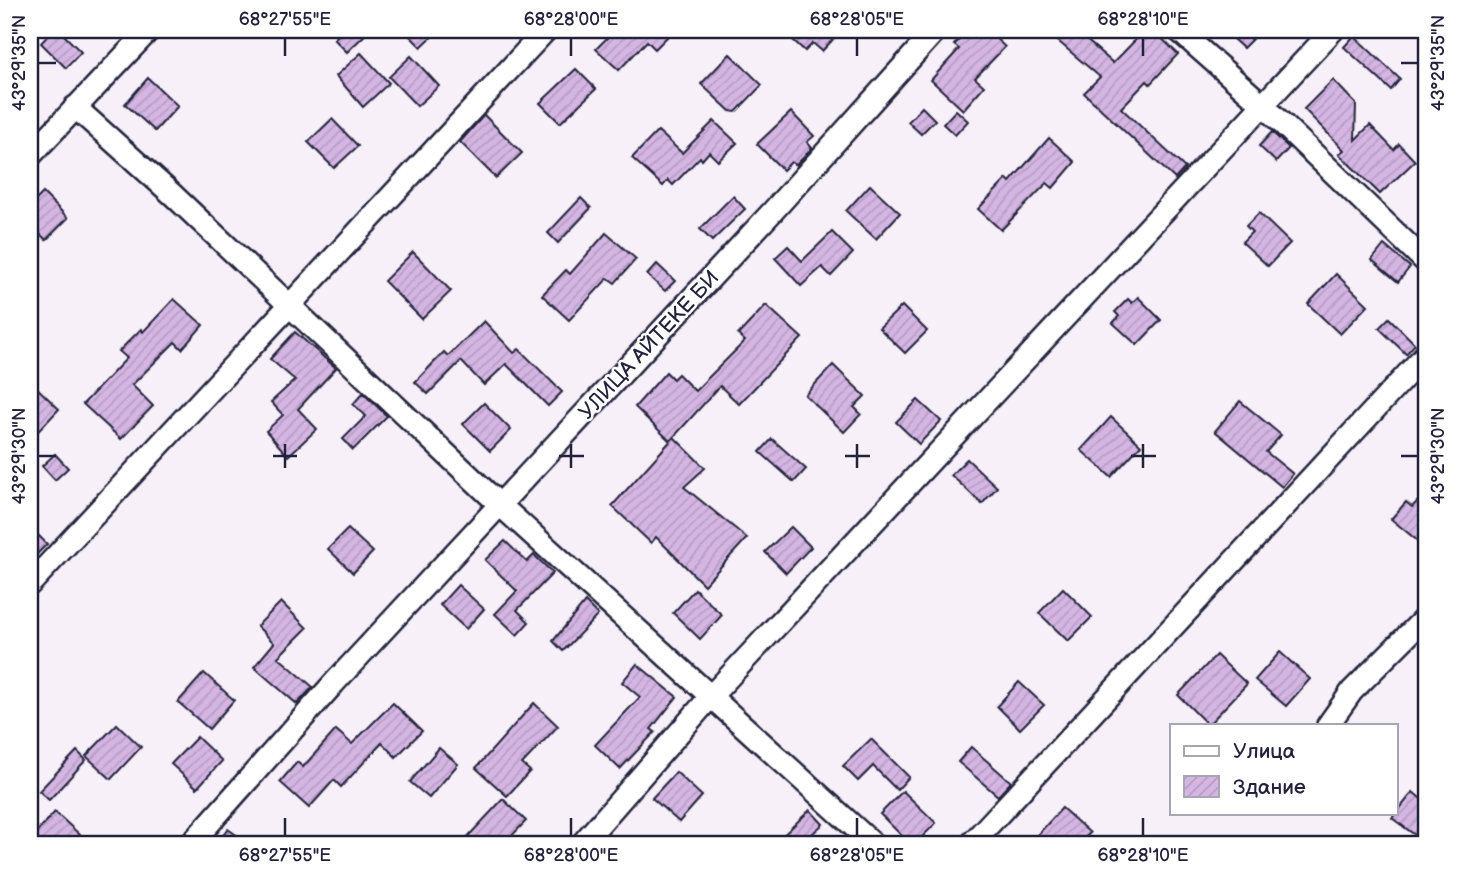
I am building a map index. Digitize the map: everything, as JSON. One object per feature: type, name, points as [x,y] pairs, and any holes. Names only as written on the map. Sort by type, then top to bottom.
[{"type":"street","points":[[30,156],[149,30]]},
{"type":"street","points":[[30,584],[546,30]]},
{"type":"street","name":"УЛИЦА АЙТЕКЕ БИ","points":[[191,844],[334,683],[755,231],[936,30]]},
{"type":"street","points":[[1178,30],[1263,105],[1427,263]]},
{"type":"street","points":[[582,844],[712,695],[1333,30]]},
{"type":"street","points":[[75,107],[291,305],[499,504],[873,844]]},
{"type":"street","points":[[971,844],[1427,353]]},
{"type":"street","points":[[1329,724],[1352,691],[1427,617]]},
{"type":"building","points":[[53,30],[59,30],[81,52],[66,68],[41,43]]},
{"type":"building","points":[[344,30],[370,30],[347,52],[334,39]]},
{"type":"building","points":[[404,30],[439,30],[421,47]]},
{"type":"building","points":[[615,30],[674,30],[655,49],[647,41],[619,70],[596,49]]},
{"type":"building","points":[[782,30],[842,30],[822,51],[813,43],[805,51]]},
{"type":"building","points":[[969,30],[987,30],[1005,47],[975,78],[984,86],[963,110],[931,80],[959,49],[954,45]]},
{"type":"building","points":[[1045,30],[1075,30],[1113,63],[1145,30],[1153,30],[1178,54],[1150,84],[1147,81],[1121,108],[1185,168],[1175,179],[1084,93],[1100,77]]},
{"type":"building","points":[[1223,30],[1261,30],[1243,48]]},
{"type":"building","points":[[1354,36],[1400,79],[1391,90],[1344,47]]},
{"type":"building","points":[[361,53],[389,83],[363,107],[336,76]]},
{"type":"building","points":[[730,54],[762,85],[736,112],[730,111],[701,84]]},
{"type":"building","points":[[411,56],[439,86],[417,106],[389,77]]},
{"type":"building","points":[[576,69],[596,89],[560,123],[540,103]]},
{"type":"building","points":[[148,78],[178,106],[155,131],[125,104]]},
{"type":"building","points":[[1333,80],[1356,104],[1355,140],[1370,125],[1394,150],[1399,144],[1415,161],[1380,194],[1339,154],[1344,150],[1304,109]]},
{"type":"building","points":[[922,107],[935,120],[921,134],[908,122]]},
{"type":"building","points":[[956,110],[968,121],[955,135],[943,124]]},
{"type":"building","points":[[791,112],[814,136],[807,142],[812,148],[803,158],[796,165],[791,162],[783,170],[757,144]]},
{"type":"building","points":[[484,115],[522,153],[496,178],[460,142]]},
{"type":"building","points":[[332,119],[358,146],[334,168],[308,142]]},
{"type":"building","points":[[714,121],[737,143],[718,161],[709,152],[702,160],[700,157],[673,185],[668,180],[663,186],[632,158],[658,131],[682,153]]},
{"type":"building","points":[[1272,132],[1289,148],[1276,162],[1259,146]]},
{"type":"building","points":[[1049,138],[1075,162],[1053,188],[1047,183],[1001,230],[978,209],[1007,179],[1010,182]]},
{"type":"building","points":[[870,185],[900,213],[876,239],[846,211]]},
{"type":"building","points":[[43,193],[68,218],[46,240],[30,224],[30,206]]},
{"type":"building","points":[[733,196],[745,209],[712,241],[700,229]]},
{"type":"building","points":[[581,198],[591,208],[558,243],[548,233]]},
{"type":"building","points":[[1259,213],[1290,243],[1268,266],[1242,242],[1252,232],[1246,226]]},
{"type":"building","points":[[832,232],[853,253],[831,276],[822,267],[801,286],[775,258],[788,246],[802,261]]},
{"type":"building","points":[[606,233],[636,259],[615,283],[608,278],[569,320],[542,295],[566,270],[570,274]]},
{"type":"building","points":[[1384,245],[1410,267],[1398,282],[1372,260]]},
{"type":"building","points":[[413,252],[451,291],[422,319],[384,281]]},
{"type":"building","points":[[657,264],[675,281],[665,291],[647,275]]},
{"type":"building","points":[[1336,274],[1368,305],[1340,334],[1308,304]]},
{"type":"building","points":[[1138,297],[1161,320],[1137,345],[1113,323],[1119,316],[1115,312],[1128,299],[1132,303]]},
{"type":"building","points":[[174,299],[203,325],[182,349],[175,342],[132,385],[153,406],[121,439],[83,404],[127,358],[119,351],[141,329],[143,332]]},
{"type":"building","points":[[766,305],[802,338],[739,404],[720,386],[670,441],[635,407],[666,372],[673,379],[678,374],[695,391],[745,341],[738,335]]},
{"type":"building","points":[[902,306],[927,331],[905,353],[879,328]]},
{"type":"building","points":[[1389,318],[1415,344],[1406,354],[1379,328]]},
{"type":"building","points":[[484,321],[514,353],[519,349],[562,392],[548,406],[506,364],[484,385],[461,361],[428,394],[415,382],[444,352],[448,356]]},
{"type":"building","points":[[295,332],[336,368],[298,409],[317,429],[288,456],[266,431],[283,415],[271,402],[295,380],[270,359]]},
{"type":"building","points":[[833,365],[865,396],[854,407],[861,414],[844,432],[805,395]]},
{"type":"building","points":[[30,381],[59,409],[30,440]]},
{"type":"building","points":[[363,393],[387,416],[353,450],[343,439],[366,416],[353,404]]},
{"type":"building","points":[[918,400],[941,421],[919,444],[896,422]]},
{"type":"building","points":[[1240,401],[1281,435],[1266,452],[1293,474],[1282,487],[1215,431]]},
{"type":"building","points":[[484,403],[511,430],[490,451],[463,424]]},
{"type":"building","points":[[1111,417],[1141,445],[1111,477],[1081,450]]},
{"type":"building","points":[[674,437],[705,468],[684,487],[747,538],[704,585],[656,537],[651,543],[612,506]]},
{"type":"building","points":[[772,439],[806,469],[794,482],[760,452]]},
{"type":"building","points":[[55,454],[68,468],[55,480],[42,466]]},
{"type":"building","points":[[967,459],[997,487],[982,504],[951,475]]},
{"type":"building","points":[[1427,492],[1427,532],[1419,542],[1391,519],[1406,502],[1412,507]]},
{"type":"building","points":[[791,527],[811,547],[786,573],[765,552]]},
{"type":"building","points":[[348,529],[373,552],[353,573],[328,549]]},
{"type":"building","points":[[36,533],[47,544],[30,561],[30,540]]},
{"type":"building","points":[[505,541],[527,562],[534,555],[553,573],[517,610],[529,622],[517,635],[495,614],[517,591],[485,560]]},
{"type":"building","points":[[458,585],[484,609],[466,629],[440,605]]},
{"type":"building","points":[[1063,588],[1092,617],[1068,641],[1039,613]]},
{"type":"building","points":[[695,589],[722,615],[700,639],[673,613]]},
{"type":"building","points":[[281,602],[307,628],[278,657],[313,687],[297,704],[254,667],[274,643],[257,626]]},
{"type":"building","points":[[585,602],[598,615],[563,651],[553,641]]},
{"type":"building","points":[[1280,652],[1310,679],[1286,706],[1255,680]]},
{"type":"building","points":[[1216,655],[1247,684],[1209,724],[1178,695]]},
{"type":"building","points":[[637,664],[677,697],[651,729],[655,732],[620,769],[595,745],[640,697],[622,682]]},
{"type":"building","points":[[204,673],[234,700],[209,729],[178,702]]},
{"type":"building","points":[[1019,682],[1044,705],[1020,729],[997,706]]},
{"type":"building","points":[[393,703],[422,731],[396,757],[382,743],[341,787],[334,780],[309,808],[280,782],[297,762],[303,767],[336,730],[352,744]]},
{"type":"building","points":[[534,703],[558,726],[522,764],[530,771],[507,796],[476,768]]},
{"type":"building","points":[[117,724],[141,747],[111,779],[86,756]]},
{"type":"building","points":[[197,737],[222,761],[197,788],[171,764]]},
{"type":"building","points":[[871,739],[909,777],[897,790],[873,766],[858,781],[843,766]]},
{"type":"building","points":[[971,747],[1011,782],[998,796],[958,762]]},
{"type":"building","points":[[439,748],[458,764],[429,798],[410,782]]},
{"type":"building","points":[[77,751],[86,760],[49,800],[39,791]]},
{"type":"building","points":[[676,772],[702,796],[679,822],[652,798]]},
{"type":"building","points":[[903,791],[936,823],[915,844],[910,844],[880,814]]},
{"type":"building","points":[[1413,792],[1427,804],[1427,844],[1392,818],[1398,814]]},
{"type":"building","points":[[503,799],[526,821],[504,844],[461,844]]},
{"type":"building","points":[[1062,808],[1090,833],[1079,844],[1029,844]]},
{"type":"building","points":[[810,810],[823,824],[801,844],[774,844]]},
{"type":"building","points":[[55,812],[90,844],[42,844],[33,836]]},
{"type":"building","points":[[228,829],[249,844],[216,844]]}]
